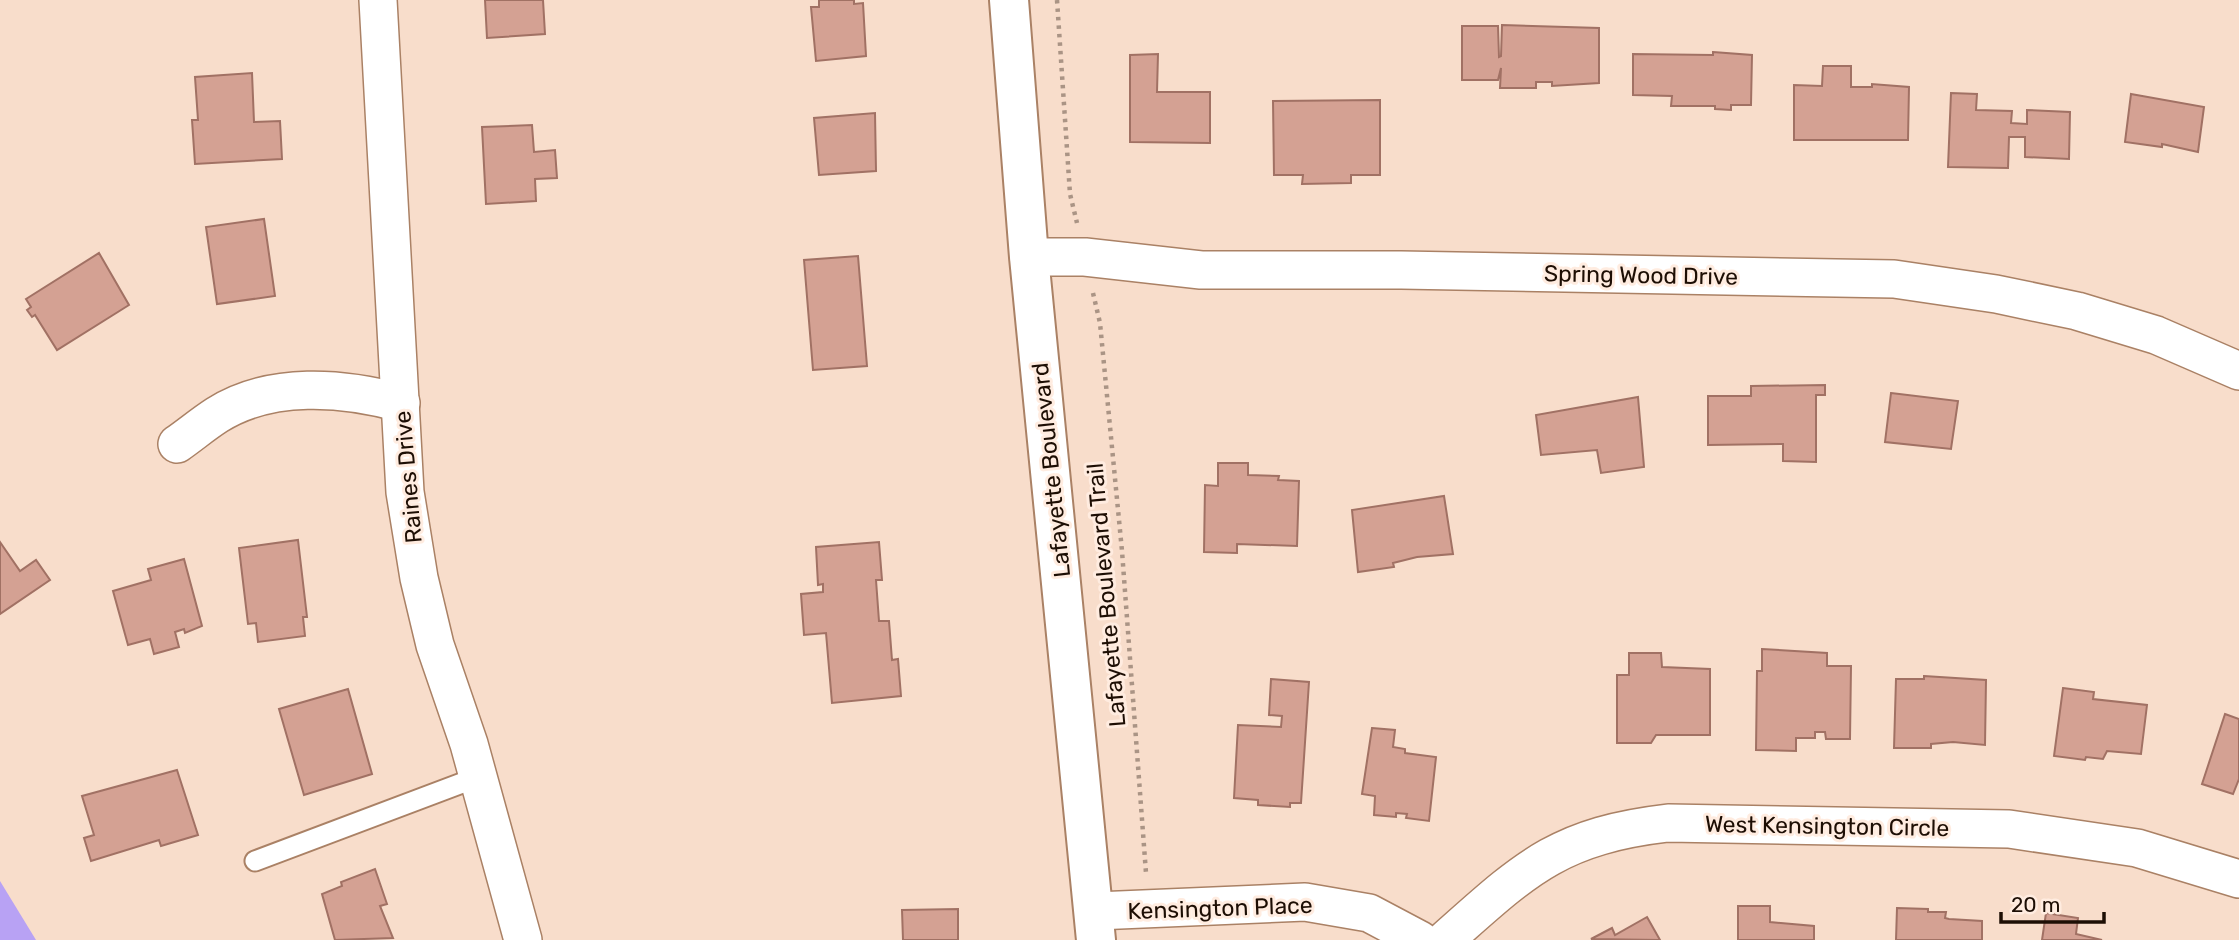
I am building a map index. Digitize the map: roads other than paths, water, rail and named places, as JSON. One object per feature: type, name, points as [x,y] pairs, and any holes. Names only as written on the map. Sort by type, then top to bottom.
[{"type":"main road","name":"Lafayette Boulevard","points":[[1009,0],[1029,257],[1096,926]]},
{"type":"street","name":"Raines Drive","points":[[378,0],[405,492],[419,578],[435,645],[478,777],[523,940]]},
{"type":"street","name":"Spring Wood Drive","points":[[1029,257],[1085,257],[1201,270],[1401,270],[1894,279],[1996,293],[2077,312],[2156,335],[2239,371]]},
{"type":"street","points":[[177,444],[218,415],[277,394],[322,390],[367,394],[401,403]]},
{"type":"street","name":"West Kensington Circle","points":[[1445,940],[1506,885],[1539,861],[1582,840],[1620,829],[1668,823],[2009,829],[2137,848],[2239,879]]},
{"type":"street","name":"Kensington Place","points":[[1096,926],[1305,902],[1369,913],[1420,940]]},
{"type":"lane","points":[[255,861],[478,777]]}]
